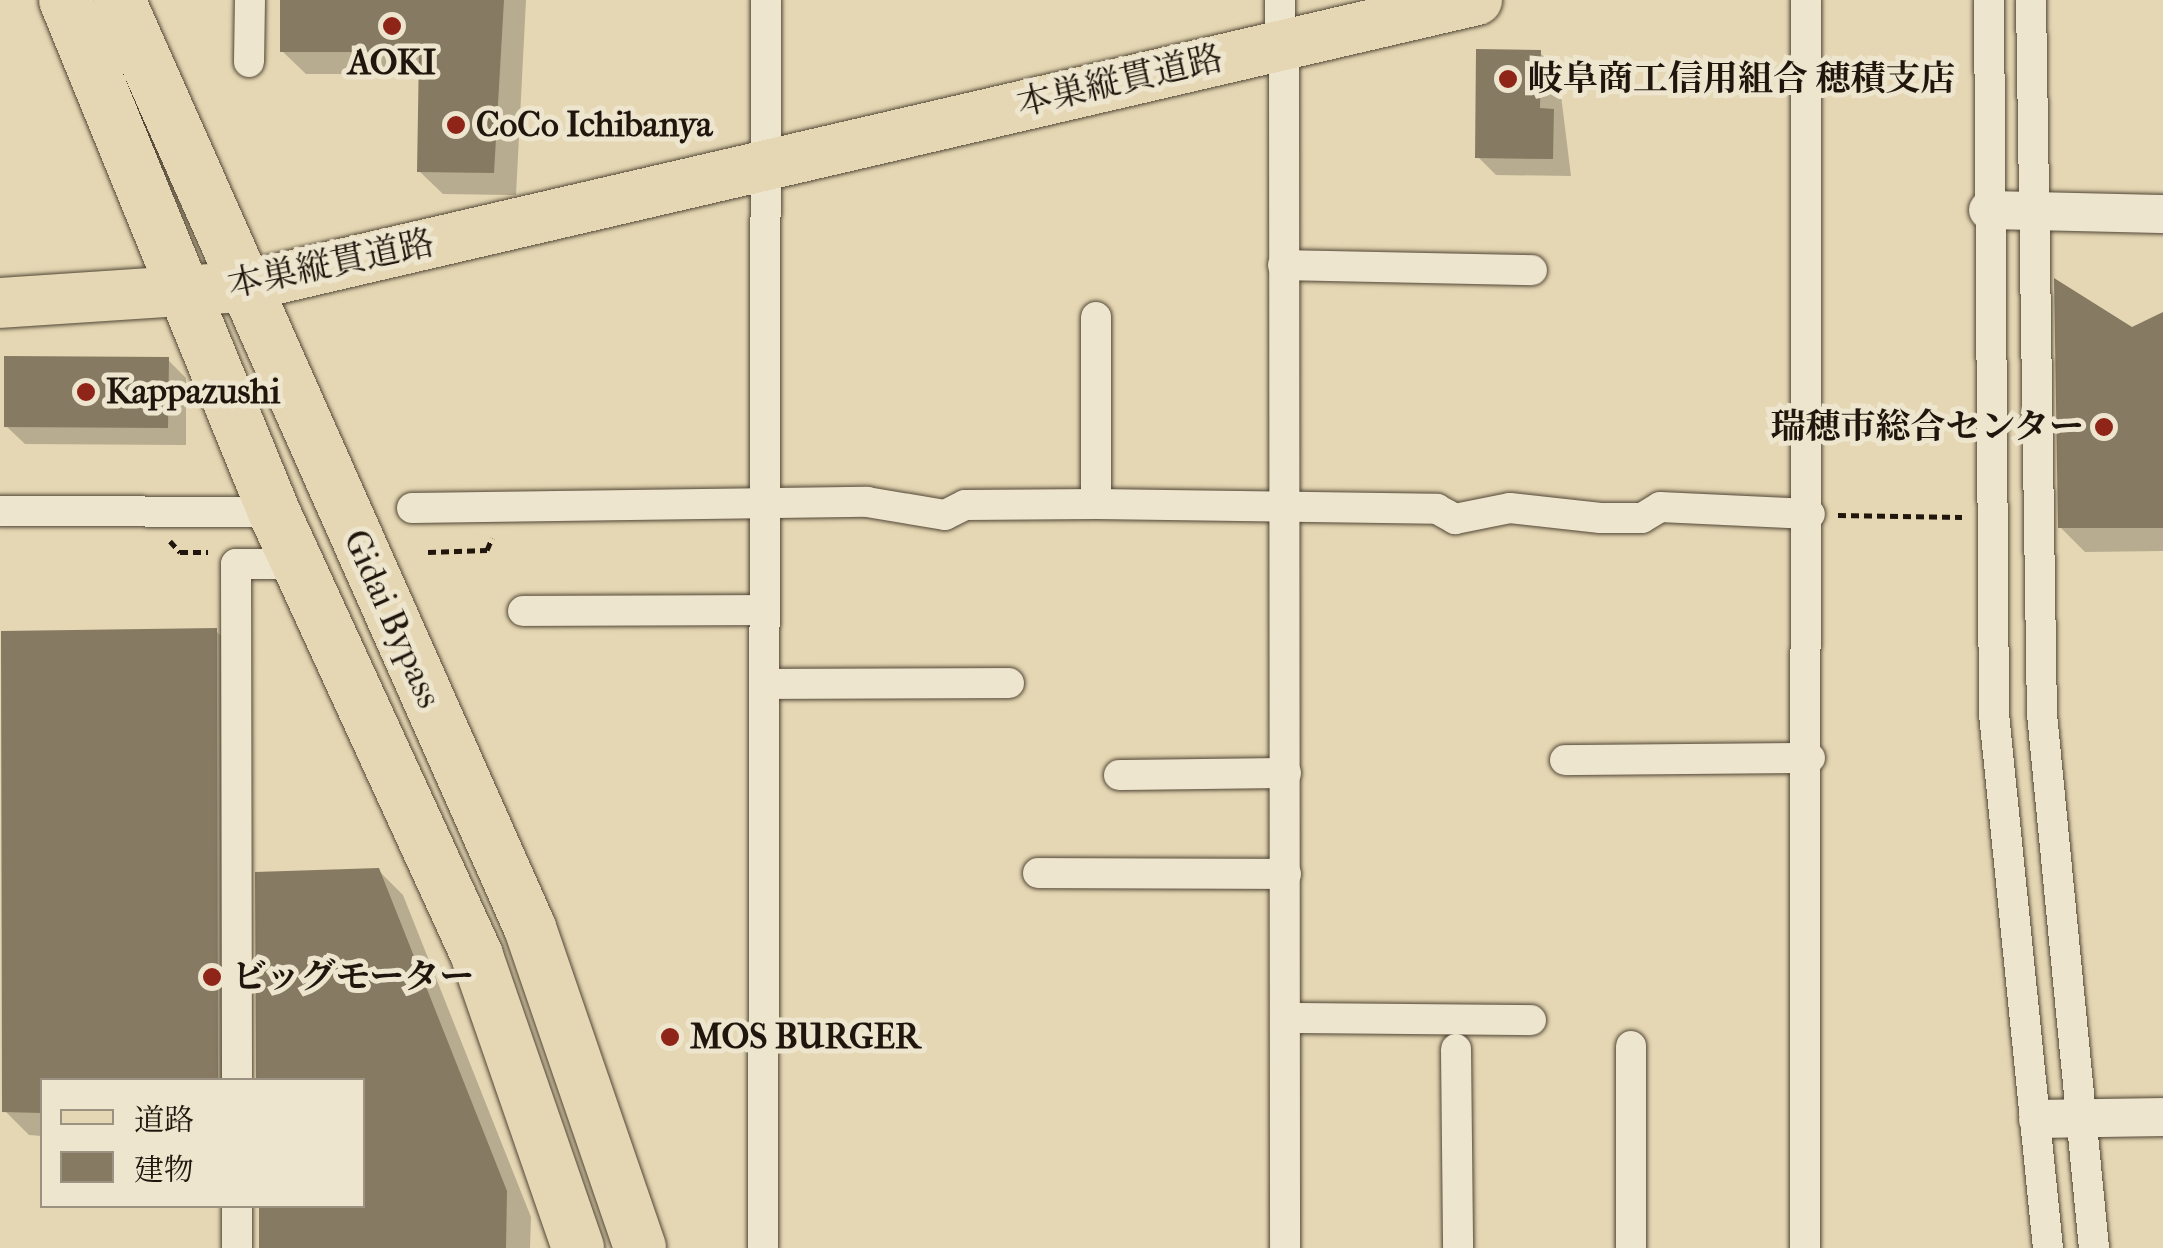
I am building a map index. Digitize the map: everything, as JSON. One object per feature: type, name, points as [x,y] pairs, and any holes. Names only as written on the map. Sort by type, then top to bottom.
[{"type":"highway","name":"Gidai Bypass","points":[[65,0],[180,290],[296,564],[478,956],[578,1248]]},
{"type":"highway","name":"Gidai Bypass","points":[[120,0],[236,273],[530,928],[640,1248]]},
{"type":"main road","name":"本巣縦貫道路","points":[[1281,25],[1344,0]]},
{"type":"main road","name":"本巣縦貫道路","points":[[0,303],[180,290],[236,273],[1281,25],[1478,0]]},
{"type":"street","points":[[250,0],[250,62]]},
{"type":"street","points":[[763,1248],[766,0]]},
{"type":"street","points":[[1805,1248],[1810,758],[1806,0]]},
{"type":"street","points":[[1989,0],[1994,714],[2048,1248]]},
{"type":"street","points":[[2031,0],[2042,714],[2085,1118],[2094,1248]]},
{"type":"street","points":[[1281,25],[1285,1248]]},
{"type":"street","points":[[1988,210],[2163,214]]},
{"type":"street","points":[[1283,265],[1532,270]]},
{"type":"street","points":[[1096,317],[1096,504]]},
{"type":"street","points":[[412,508],[867,502],[945,515],[965,505],[1096,504],[1437,509],[1455,519],[1510,508],[1600,518],[1642,518],[1660,507],[1810,514]]},
{"type":"street","points":[[0,512],[274,512]]},
{"type":"street","points":[[237,1078],[236,564],[296,564]]},
{"type":"street","points":[[523,611],[764,610]]},
{"type":"street","points":[[765,684],[1009,683]]},
{"type":"street","points":[[1565,760],[1810,758]]},
{"type":"street","points":[[1118,775],[1286,773]]},
{"type":"street","points":[[1038,873],[1286,874]]},
{"type":"street","points":[[1286,1018],[1531,1020]]},
{"type":"street","points":[[1631,1046],[1631,1248]]},
{"type":"street","points":[[1456,1049],[1458,1248]]},
{"type":"street","points":[[2038,1120],[2163,1117]]},
{"type":"street","points":[[237,1208],[237,1248]]},
{"type":"path","points":[[428,552],[487,550],[506,507]]},
{"type":"path","points":[[1810,514],[1990,517]]},
{"type":"building","points":[[280,0],[504,0],[494,173],[417,172],[419,52],[280,52]]},
{"type":"building","name":"岐阜商工信用組合 穂積支店","points":[[1476,49],[1541,50],[1540,108],[1554,109],[1553,159],[1475,158]]},
{"type":"building","name":"瑞穂市総合センター","points":[[2054,278],[2132,327],[2163,312],[2163,528],[2058,528]]},
{"type":"building","name":"Kappazushi","points":[[4,356],[169,357],[168,428],[4,427]]},
{"type":"building","points":[[217,628],[218,1078],[40,1078],[40,1113],[2,1112],[1,631]]},
{"type":"building","points":[[379,868],[507,1191],[506,1248],[259,1248],[259,1208],[365,1208],[365,1078],[256,1078],[255,872]]},
{"type":"place","name":"AOKI","points":[[392,26]]},
{"type":"place","name":"岐阜商工信用組合 穂積支店","points":[[1508,79]]},
{"type":"place","name":"CoCo Ichibanya","points":[[456,125]]},
{"type":"place","name":"Kappazushi","points":[[86,392]]},
{"type":"place","name":"瑞穂市総合センター","points":[[2104,427]]},
{"type":"place","name":"ビッグモーター","points":[[212,977]]},
{"type":"place","name":"MOS BURGER","points":[[670,1037]]}]
